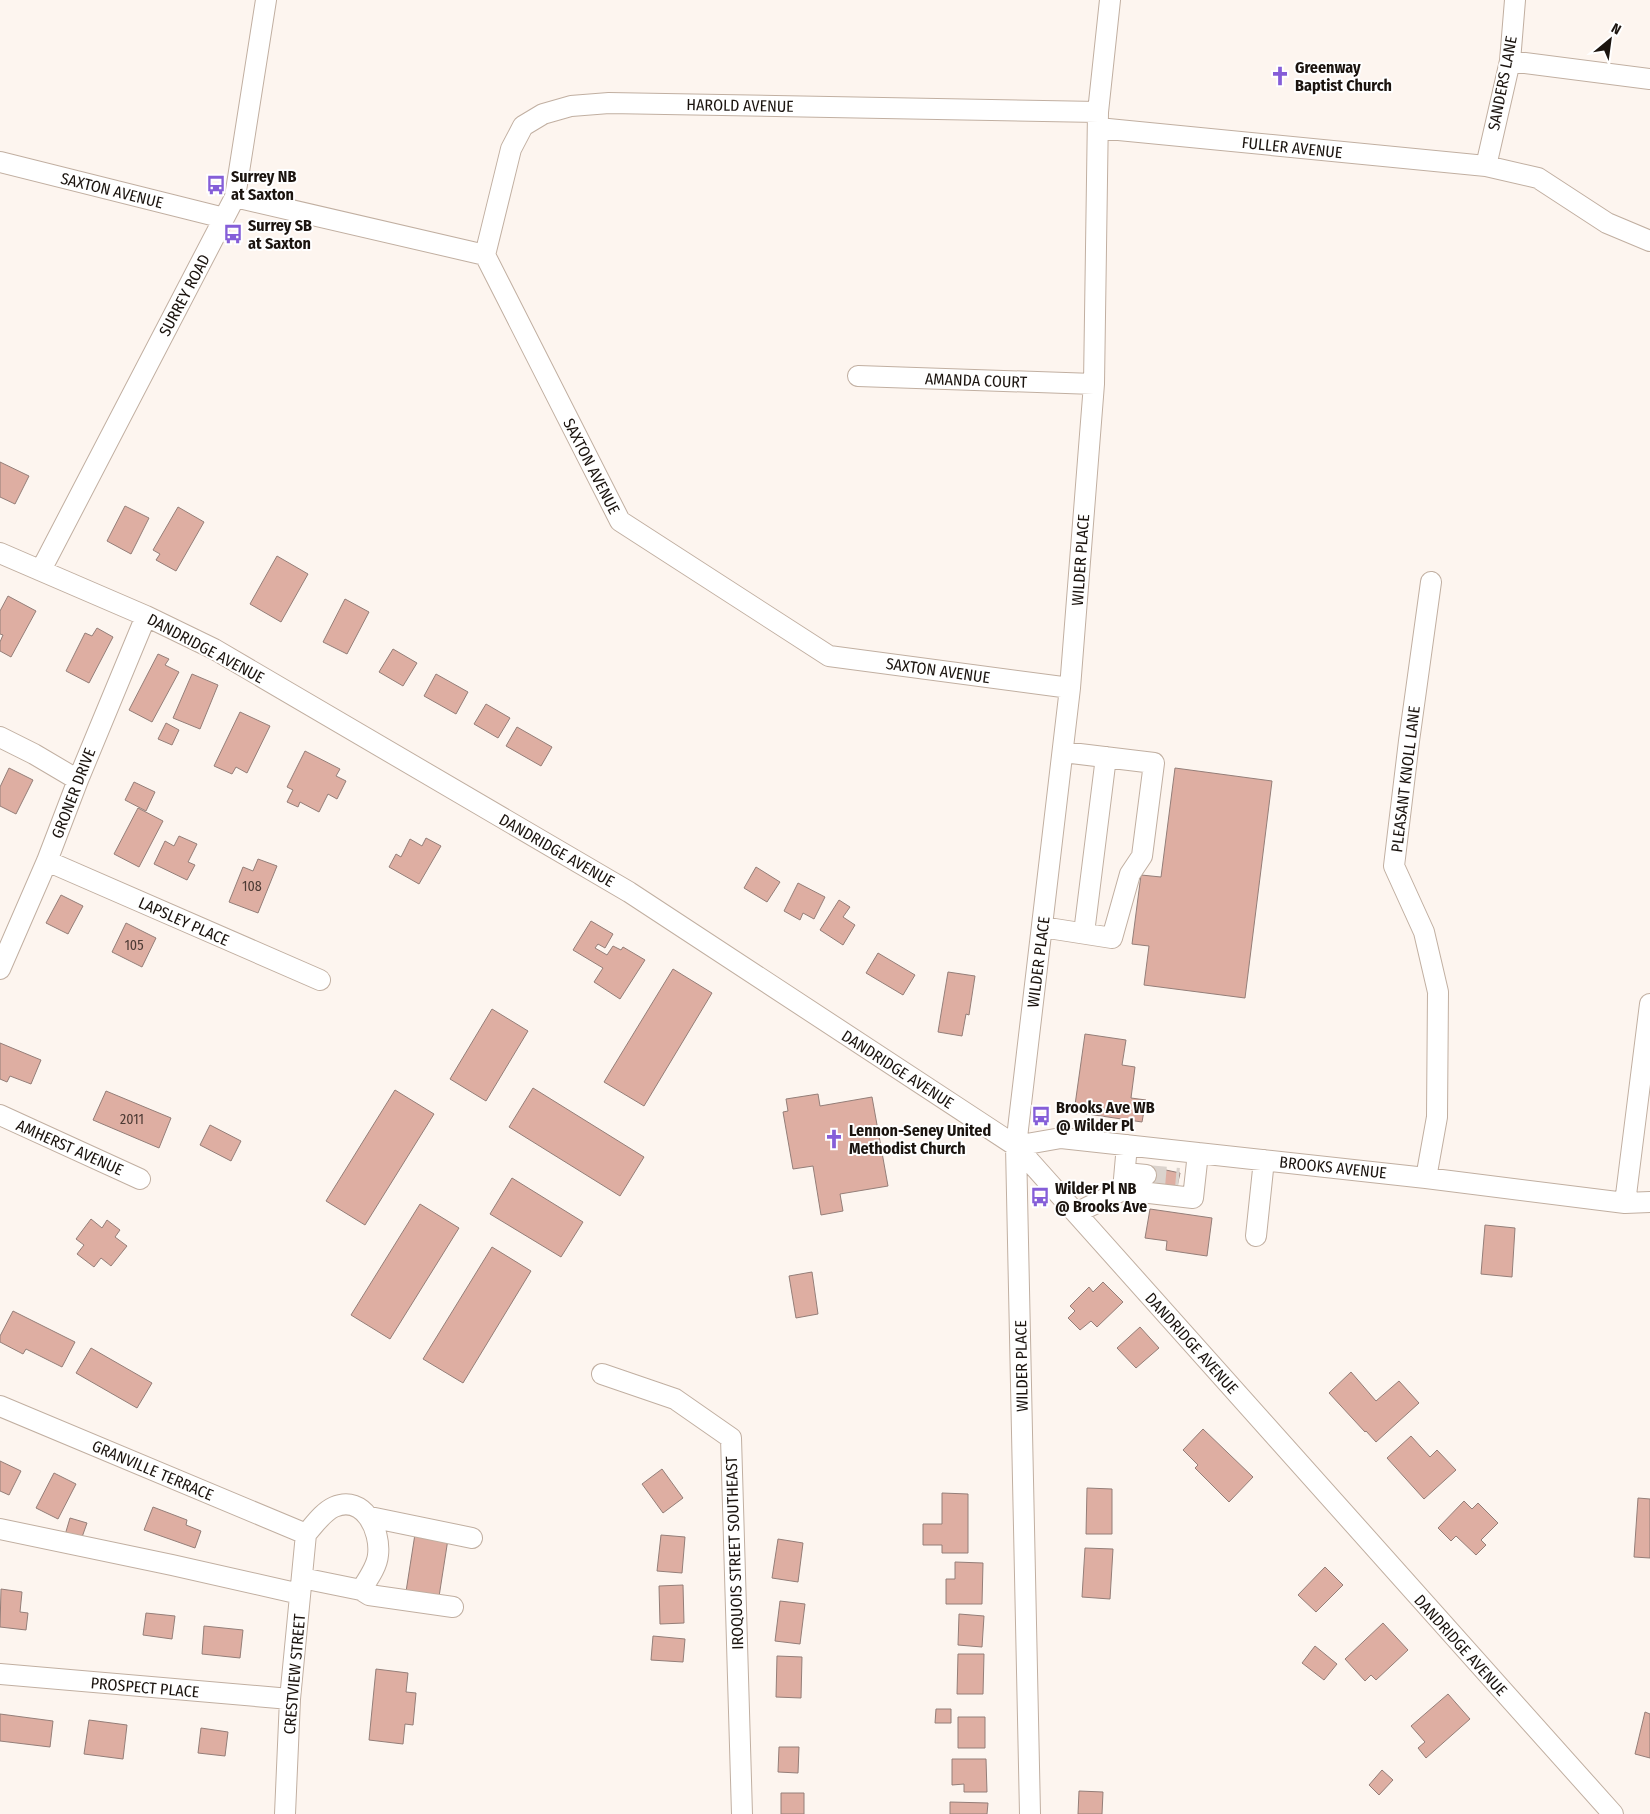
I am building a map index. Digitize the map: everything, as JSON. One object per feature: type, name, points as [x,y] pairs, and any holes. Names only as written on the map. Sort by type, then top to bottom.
[{"type":"street","name":"SURREY ROAD","points":[[40,570],[235,196],[266,0]]},
{"type":"street","name":"WILDER PLACE","points":[[1030,1814],[1016,1146],[1070,688],[1094,384],[1098,120],[1110,0]]},
{"type":"street","name":"SANDERS LANE","points":[[1486,166],[1510,61],[1515,0]]},
{"type":"street","points":[[1510,61],[1650,79]]},
{"type":"street","name":"HAROLD AVENUE","points":[[485,255],[511,148],[523,126],[543,114],[571,106],[610,103],[1098,120]]},
{"type":"street","name":"FULLER AVENUE","points":[[1098,120],[1486,166],[1538,178],[1607,223],[1650,240]]},
{"type":"street","name":"SAXTON AVENUE","points":[[0,162],[224,218]]},
{"type":"street","points":[[235,196],[485,255]]},
{"type":"street","name":"SAXTON AVENUE","points":[[485,255],[620,521],[829,656],[1070,688]]},
{"type":"street","name":"AMANDA COURT","points":[[858,376],[1094,384]]},
{"type":"street","name":"DANDRIDGE AVENUE","points":[[0,553],[146,616],[214,650],[629,892],[778,1000],[1016,1146],[1613,1814]]},
{"type":"street","name":"PLEASANT KNOLL LANE","points":[[1426,1178],[1437,1117],[1438,992],[1424,932],[1394,866],[1431,582]]},
{"type":"street","name":"GRONER DRIVE","points":[[0,970],[47,861],[78,780],[146,616]]},
{"type":"street","points":[[0,737],[34,754],[78,780]]},
{"type":"street","points":[[1042,927],[1112,938],[1130,874],[1142,856],[1154,762],[1063,752]]},
{"type":"street","points":[[1084,933],[1106,757]]},
{"type":"street","name":"LAPSLEY PLACE","points":[[47,861],[320,980]]},
{"type":"street","points":[[1624,1203],[1650,1004]]},
{"type":"street","name":"AMHERST AVENUE","points":[[0,1115],[140,1179]]},
{"type":"street","name":"BROOKS AVENUE","points":[[1016,1146],[1061,1138],[1426,1178],[1624,1203],[1650,1202]]},
{"type":"street","points":[[1124,1182],[1128,1145]]},
{"type":"street","points":[[1124,1182],[1193,1198],[1186,1183],[1198,1153]]},
{"type":"street","points":[[1256,1236],[1264,1160]]},
{"type":"street","points":[[1076,1213],[1124,1182],[1145,1180]]},
{"type":"street","name":"IROQUOIS STREET SOUTHEAST","points":[[602,1374],[675,1399],[731,1438],[742,1814]]},
{"type":"street","name":"GRANVILLE TERRACE","points":[[0,1406],[306,1534]]},
{"type":"street","points":[[306,1534],[334,1508],[343,1505],[356,1507],[370,1517],[472,1538]]},
{"type":"street","points":[[361,1590],[372,1572],[378,1557],[379,1537],[370,1517]]},
{"type":"street","points":[[0,1529],[301,1586],[361,1590],[369,1595],[452,1607]]},
{"type":"street","name":"CRESTVIEW STREET","points":[[285,1814],[290,1699],[306,1534]]},
{"type":"street","name":"PROSPECT PLACE","points":[[0,1674],[290,1699]]},
{"type":"building","points":[[0,462],[29,476],[15,504],[0,497]]},
{"type":"building","points":[[125,506],[149,518],[131,554],[107,541]]},
{"type":"building","points":[[178,507],[204,522],[176,571],[156,560],[160,554],[153,550]]},
{"type":"building","points":[[277,556],[308,574],[281,622],[250,604]]},
{"type":"building","points":[[8,596],[36,611],[11,657],[0,651],[0,642],[3,635],[0,634],[0,611]]},
{"type":"building","points":[[345,599],[369,612],[347,654],[323,642]]},
{"type":"building","points":[[97,628],[113,637],[89,683],[66,671],[85,633],[92,636]]},
{"type":"building","points":[[393,649],[417,663],[403,686],[379,672]]},
{"type":"building","points":[[158,654],[169,659],[165,665],[179,672],[152,722],[129,710]]},
{"type":"building","points":[[192,674],[218,685],[200,729],[173,718]]},
{"type":"building","points":[[436,674],[468,692],[456,714],[424,696]]},
{"type":"building","points":[[486,704],[510,718],[498,738],[474,724]]},
{"type":"building","points":[[240,712],[270,726],[247,773],[236,767],[232,774],[214,766]]},
{"type":"building","points":[[166,723],[179,730],[172,745],[158,739]]},
{"type":"building","points":[[517,727],[552,747],[541,766],[506,746]]},
{"type":"building","points":[[305,751],[340,769],[336,776],[346,781],[337,799],[328,794],[319,812],[300,802],[298,807],[287,802],[293,790],[287,787]]},
{"type":"building","points":[[9,768],[33,780],[16,814],[0,806],[0,787]]},
{"type":"building","points":[[1175,768],[1272,781],[1245,998],[1144,985],[1149,946],[1132,944],[1141,875],[1161,877]]},
{"type":"building","points":[[134,782],[155,792],[146,811],[125,800]]},
{"type":"building","points":[[138,808],[163,821],[139,867],[114,854]]},
{"type":"building","points":[[179,836],[197,844],[188,862],[195,865],[187,880],[154,864],[165,841],[174,846]]},
{"type":"building","points":[[426,838],[441,846],[419,884],[389,867],[396,854],[401,857],[410,839],[422,846]]},
{"type":"building","points":[[258,859],[277,866],[258,913],[229,902],[243,867],[253,871]]},
{"type":"building","points":[[756,867],[780,882],[767,902],[744,888]]},
{"type":"building","points":[[798,883],[825,897],[814,919],[803,913],[800,920],[784,911]]},
{"type":"building","points":[[61,895],[83,906],[68,934],[46,923]]},
{"type":"building","points":[[839,900],[850,907],[843,917],[855,925],[843,945],[820,930]]},
{"type":"building","points":[[591,921],[613,934],[605,948],[598,944],[595,948],[607,955],[613,946],[621,950],[623,947],[645,960],[620,999],[594,982],[603,968],[573,950]]},
{"type":"building","points":[[126,923],[156,938],[142,967],[112,952]]},
{"type":"building","points":[[878,953],[915,975],[903,995],[866,973]]},
{"type":"building","points":[[673,969],[712,993],[644,1106],[604,1082]]},
{"type":"building","points":[[948,972],[975,976],[969,1015],[966,1014],[962,1036],[938,1032]]},
{"type":"building","points":[[492,1009],[528,1031],[486,1101],[450,1079]]},
{"type":"building","points":[[1085,1034],[1126,1040],[1122,1065],[1135,1067],[1131,1098],[1146,1100],[1142,1122],[1074,1112]]},
{"type":"building","points":[[0,1043],[41,1060],[31,1084],[10,1076],[7,1082],[0,1079]]},
{"type":"building","points":[[533,1088],[644,1157],[620,1196],[509,1127]]},
{"type":"building","points":[[395,1090],[434,1114],[365,1225],[326,1201]]},
{"type":"building","points":[[106,1091],[171,1118],[159,1148],[93,1120]]},
{"type":"building","name":"Lennon-Seney United Methodist Church","points":[[818,1094],[820,1106],[872,1097],[888,1186],[840,1194],[843,1211],[821,1215],[813,1166],[793,1169],[783,1112],[788,1111],[786,1099]]},
{"type":"building","points":[[210,1125],[241,1141],[231,1161],[200,1145]]},
{"type":"building","points":[[1147,1166],[1180,1173],[1175,1195],[1143,1188]]},
{"type":"building","points":[[512,1178],[583,1222],[561,1257],[490,1214]]},
{"type":"building","points":[[420,1204],[459,1228],[390,1339],[351,1315]]},
{"type":"building","points":[[1150,1209],[1212,1218],[1207,1256],[1166,1250],[1167,1241],[1145,1238]]},
{"type":"building","points":[[91,1219],[102,1228],[107,1220],[120,1230],[115,1237],[127,1246],[111,1266],[101,1258],[94,1267],[77,1254],[84,1245],[76,1239]]},
{"type":"building","points":[[1485,1225],[1515,1228],[1512,1277],[1481,1274]]},
{"type":"building","points":[[492,1247],[531,1271],[463,1383],[423,1359]]},
{"type":"building","points":[[812,1272],[818,1314],[796,1318],[789,1276]]},
{"type":"building","points":[[1103,1282],[1123,1302],[1097,1327],[1091,1321],[1080,1330],[1068,1318],[1075,1311],[1070,1306],[1089,1287],[1093,1292]]},
{"type":"building","points":[[13,1311],[75,1342],[62,1367],[26,1349],[23,1354],[0,1342],[0,1336]]},
{"type":"building","points":[[1140,1327],[1159,1348],[1136,1368],[1117,1348]]},
{"type":"building","points":[[91,1348],[152,1383],[137,1408],[76,1373]]},
{"type":"building","points":[[1351,1372],[1376,1401],[1399,1381],[1419,1403],[1376,1442],[1329,1393]]},
{"type":"building","points":[[1203,1429],[1253,1477],[1229,1502],[1195,1468],[1198,1465],[1183,1450]]},
{"type":"building","points":[[1411,1436],[1430,1457],[1437,1450],[1456,1470],[1424,1499],[1387,1458]]},
{"type":"building","points":[[0,1461],[21,1471],[9,1495],[0,1491]]},
{"type":"building","points":[[662,1469],[683,1498],[663,1513],[642,1484]]},
{"type":"building","points":[[54,1473],[76,1484],[58,1519],[36,1508]]},
{"type":"building","points":[[1087,1488],[1112,1489],[1112,1534],[1086,1534]]},
{"type":"building","points":[[942,1493],[968,1494],[968,1553],[942,1553],[942,1545],[923,1545],[923,1524],[942,1524]]},
{"type":"building","points":[[1638,1498],[1650,1499],[1650,1558],[1634,1557]]},
{"type":"building","points":[[1464,1501],[1472,1509],[1478,1503],[1498,1523],[1481,1540],[1486,1545],[1476,1555],[1456,1536],[1451,1541],[1438,1528]]},
{"type":"building","points":[[153,1507],[187,1520],[186,1525],[201,1531],[195,1548],[144,1530]]},
{"type":"building","points":[[70,1518],[87,1523],[81,1540],[65,1535]]},
{"type":"building","points":[[415,1534],[448,1539],[438,1603],[405,1598]]},
{"type":"building","points":[[661,1535],[685,1537],[682,1573],[657,1571]]},
{"type":"building","points":[[778,1539],[803,1543],[798,1582],[772,1578]]},
{"type":"building","points":[[1085,1548],[1113,1549],[1110,1599],[1082,1597]]},
{"type":"building","points":[[955,1562],[983,1563],[982,1604],[946,1604],[946,1579],[955,1579]]},
{"type":"building","points":[[1325,1567],[1343,1585],[1316,1612],[1298,1595]]},
{"type":"building","points":[[683,1585],[684,1623],[660,1624],[659,1586]]},
{"type":"building","points":[[1,1589],[22,1592],[20,1612],[28,1613],[26,1630],[0,1627]]},
{"type":"building","points":[[780,1601],[805,1604],[800,1644],[775,1641]]},
{"type":"building","points":[[146,1613],[175,1616],[172,1639],[143,1635]]},
{"type":"building","points":[[959,1614],[984,1616],[982,1647],[958,1645]]},
{"type":"building","points":[[1383,1623],[1408,1650],[1376,1680],[1371,1675],[1365,1681],[1345,1659]]},
{"type":"building","points":[[204,1626],[243,1630],[240,1658],[202,1654]]},
{"type":"building","points":[[653,1636],[685,1639],[683,1662],[651,1660]]},
{"type":"building","points":[[1315,1646],[1337,1664],[1324,1680],[1302,1663]]},
{"type":"building","points":[[958,1654],[984,1654],[983,1694],[957,1694]]},
{"type":"building","points":[[777,1656],[802,1657],[801,1698],[776,1697]]},
{"type":"building","points":[[376,1669],[408,1673],[406,1692],[416,1693],[413,1725],[405,1724],[403,1744],[369,1740]]},
{"type":"building","points":[[1448,1694],[1470,1719],[1426,1758],[1418,1748],[1425,1742],[1411,1726]]},
{"type":"building","points":[[936,1709],[951,1709],[951,1723],[935,1723]]},
{"type":"building","points":[[1645,1712],[1650,1714],[1650,1758],[1635,1754]]},
{"type":"building","points":[[0,1714],[53,1721],[50,1747],[0,1741]]},
{"type":"building","points":[[958,1717],[985,1717],[985,1748],[958,1748]]},
{"type":"building","points":[[89,1720],[127,1725],[123,1759],[84,1754]]},
{"type":"building","points":[[201,1728],[228,1732],[225,1756],[198,1753]]},
{"type":"building","points":[[779,1747],[799,1747],[798,1773],[778,1772]]},
{"type":"building","points":[[952,1759],[986,1759],[987,1792],[964,1792],[964,1784],[952,1785]]},
{"type":"building","points":[[1382,1770],[1393,1780],[1379,1795],[1369,1785]]},
{"type":"building","points":[[1079,1791],[1103,1792],[1102,1814],[1078,1814]]},
{"type":"building","points":[[781,1793],[804,1793],[804,1814],[781,1814]]},
{"type":"building","points":[[950,1802],[988,1803],[987,1814],[950,1814]]},
{"type":"tunnel","points":[[1146,1175],[1179,1178]]},
{"type":"place","name":"Greenway Baptist Church","points":[[1280,76]]},
{"type":"place","name":"Surrey NB at Saxton","points":[[216,185]]},
{"type":"place","name":"Surrey SB at Saxton","points":[[233,234]]},
{"type":"place","name":"Brooks Ave WB @ Wilder Pl","points":[[1041,1116]]},
{"type":"place","name":"Lennon-Seney United Methodist Church","points":[[834,1139]]},
{"type":"place","name":"Wilder Pl NB @ Brooks Ave","points":[[1040,1197]]}]
